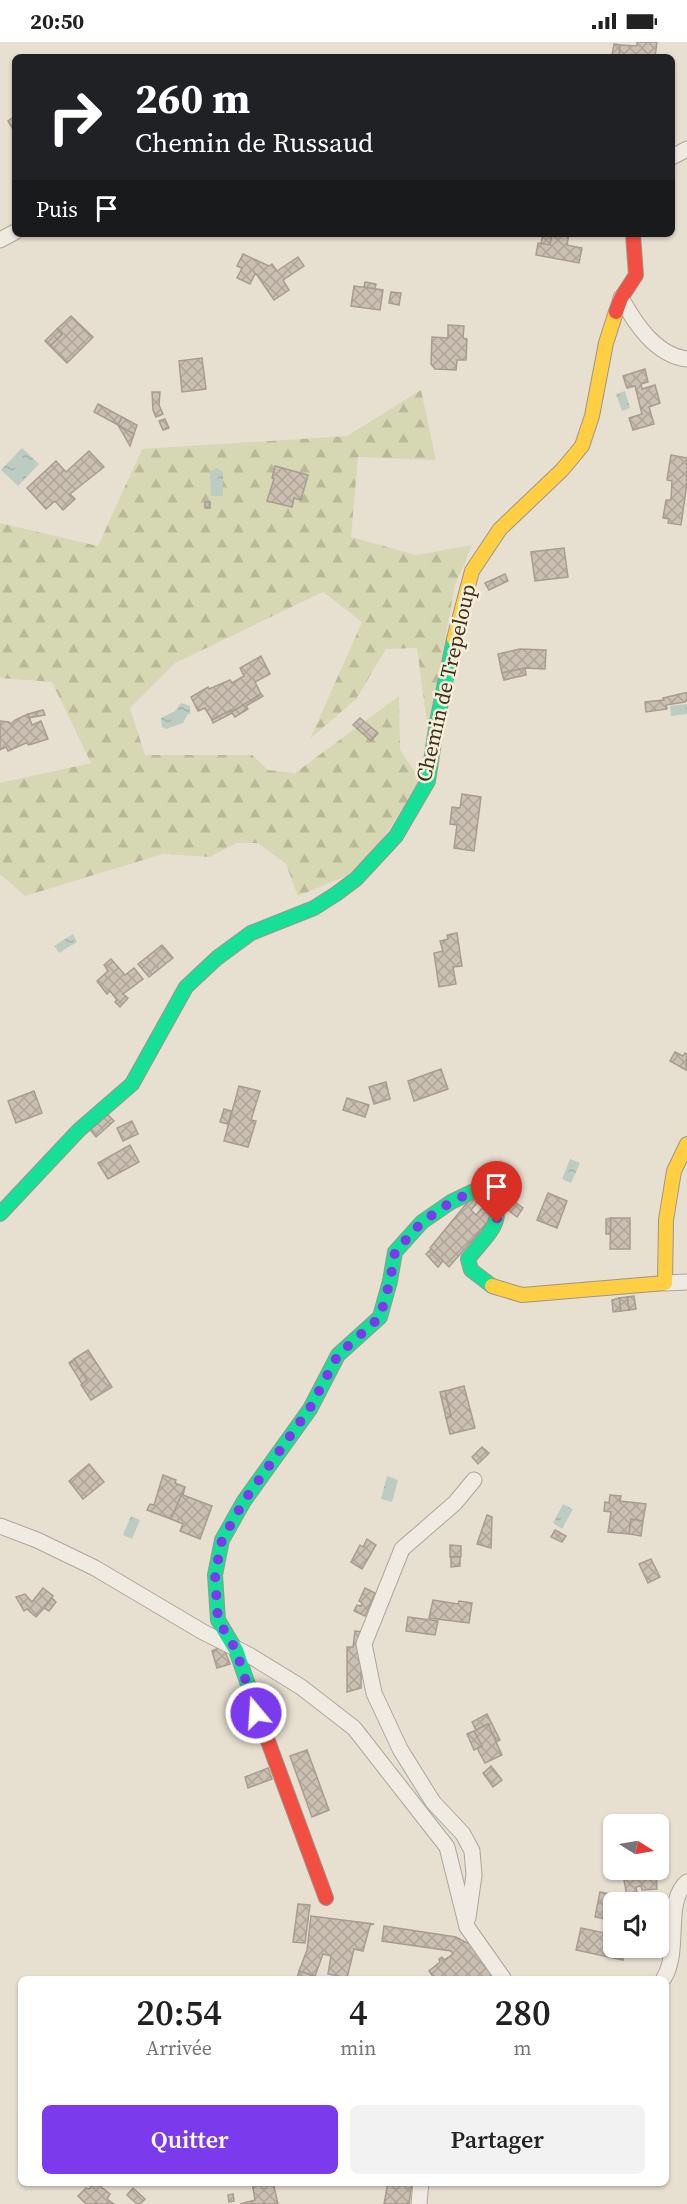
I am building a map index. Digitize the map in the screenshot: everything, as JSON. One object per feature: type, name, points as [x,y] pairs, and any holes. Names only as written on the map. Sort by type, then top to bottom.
[{"type":"street","name":"Chemin de Trepeloup","points":[[0,1214],[79,1130],[132,1084],[186,987],[217,958],[251,933],[314,908],[336,894],[356,879],[396,836],[428,781],[454,639],[472,571],[500,529],[562,470],[582,446],[592,416],[606,343],[621,298],[636,275],[633,237]]},
{"type":"street","points":[[621,298],[635,323],[658,346],[687,359]]},
{"type":"street","points":[[665,1283],[666,1220],[674,1171],[687,1144]]},
{"type":"street","points":[[326,1898],[285,1791],[236,1650],[218,1620],[215,1575],[222,1540],[244,1501],[310,1408],[338,1355],[380,1317],[395,1252],[422,1222],[451,1202],[476,1190],[490,1196],[498,1209],[497,1223],[468,1259],[471,1270],[494,1287],[522,1295],[687,1282]]},
{"type":"street","points":[[467,1927],[474,1875],[472,1851],[463,1834],[433,1802],[400,1749],[374,1693],[364,1644],[402,1549],[455,1503],[474,1480]]},
{"type":"street","points":[[0,1526],[37,1540],[95,1568],[203,1632],[249,1655],[301,1687],[354,1728],[447,1847],[467,1927],[502,1976]]},
{"type":"street","points":[[665,1976],[673,1957],[676,1898],[687,1882]]},
{"type":"street","points":[[419,2204],[421,2186]]},
{"type":"green space","points":[[421,390],[436,460],[358,457],[351,537],[416,555],[472,545],[455,585],[428,731],[417,648],[386,649],[356,699],[310,739],[362,622],[323,592],[175,663],[130,708],[145,755],[252,755],[268,770],[295,773],[399,696],[400,750],[421,781],[378,846],[346,876],[298,896],[286,864],[258,843],[236,843],[210,857],[163,854],[25,896],[0,874],[0,783],[91,763],[52,682],[0,678],[0,523],[98,546],[142,449],[347,436]]},
{"type":"water","points":[[625,391],[630,408],[622,411],[616,394]]},
{"type":"water","points":[[22,448],[39,464],[18,486],[1,470]]},
{"type":"water","points":[[217,468],[223,472],[223,496],[211,496],[210,472]]},
{"type":"water","points":[[181,703],[190,706],[190,713],[194,713],[188,714],[183,723],[166,729],[162,727],[161,718],[175,711]]},
{"type":"water","points":[[687,704],[687,714],[671,716],[670,706]]},
{"type":"water","points":[[73,934],[77,942],[59,953],[54,946]]},
{"type":"water","points":[[570,1159],[580,1163],[571,1183],[562,1179]]},
{"type":"water","points":[[387,1476],[398,1480],[392,1502],[381,1499]]},
{"type":"water","points":[[563,1504],[573,1509],[562,1529],[553,1523]]},
{"type":"water","points":[[131,1516],[140,1520],[132,1539],[123,1535]]},
{"type":"building","points":[[637,42],[657,42],[655,54],[619,54],[620,45],[637,46]]},
{"type":"building","points":[[614,44],[620,45],[619,54],[612,54]]},
{"type":"building","points":[[542,237],[551,237],[550,245],[541,244]]},
{"type":"building","points":[[551,237],[568,237],[567,245],[582,248],[579,263],[536,255],[538,243],[550,245]]},
{"type":"building","points":[[243,254],[269,266],[272,264],[277,271],[298,257],[304,266],[283,280],[289,290],[274,300],[257,275],[255,274],[250,284],[237,278],[242,268],[237,266]]},
{"type":"building","points":[[365,282],[376,284],[375,289],[364,287]]},
{"type":"building","points":[[354,286],[383,290],[380,310],[351,306]]},
{"type":"building","points":[[391,292],[401,293],[399,305],[389,303]]},
{"type":"building","points":[[71,316],[93,337],[67,363],[50,346],[62,334],[57,329]]},
{"type":"building","points":[[448,325],[464,326],[463,338],[467,339],[466,360],[457,360],[456,370],[435,369],[431,364],[432,337],[448,338]]},
{"type":"building","points":[[57,329],[62,334],[50,346],[45,341]]},
{"type":"building","points":[[202,358],[206,389],[182,392],[179,361]]},
{"type":"building","points":[[645,369],[648,382],[641,384],[642,389],[655,385],[660,403],[649,407],[654,424],[633,430],[629,418],[642,414],[635,386],[627,388],[623,376]]},
{"type":"building","points":[[152,392],[160,392],[159,405],[163,414],[156,417],[153,410]]},
{"type":"building","points":[[98,404],[122,417],[118,425],[94,412]]},
{"type":"building","points":[[122,417],[137,425],[134,434],[118,425]]},
{"type":"building","points":[[165,419],[169,428],[163,430],[159,421]]},
{"type":"building","points":[[118,425],[134,434],[130,446]]},
{"type":"building","points":[[89,451],[104,467],[70,494],[75,499],[63,510],[55,501],[46,509],[27,488],[56,461],[66,472]]},
{"type":"building","points":[[671,455],[687,458],[687,483],[681,525],[668,523],[669,519],[663,518],[666,500],[671,500],[672,481],[667,480]]},
{"type":"building","points":[[275,466],[308,475],[301,500],[294,498],[292,507],[267,501],[274,479],[272,478]]},
{"type":"building","points":[[205,502],[210,502],[210,508],[205,508]]},
{"type":"building","points":[[564,548],[568,577],[535,581],[531,552]]},
{"type":"building","points":[[505,574],[508,581],[489,590],[485,583]]},
{"type":"building","points":[[520,649],[546,650],[545,669],[525,668],[502,673],[498,654]]},
{"type":"building","points":[[261,656],[270,674],[255,682],[261,694],[232,712],[231,710],[212,720],[205,708],[198,711],[191,697],[208,687],[209,689],[230,680],[232,683],[244,676],[240,668]]},
{"type":"building","points":[[525,668],[526,675],[504,680],[502,673]]},
{"type":"building","points":[[687,693],[685,702],[666,705],[667,709],[646,712],[645,702],[664,700],[663,698]]},
{"type":"building","points":[[261,694],[263,696],[246,706],[248,709],[235,717],[232,713],[213,723],[212,720],[231,710],[232,712]]},
{"type":"building","points":[[43,710],[45,715],[29,718],[28,714]]},
{"type":"building","points":[[28,714],[32,725],[41,721],[48,739],[29,745],[26,743],[8,751],[6,747],[0,750],[0,721],[11,724]]},
{"type":"building","points":[[360,718],[378,733],[371,741],[353,725]]},
{"type":"building","points":[[462,794],[481,797],[474,851],[454,848],[457,825],[450,824],[452,807],[460,808]]},
{"type":"building","points":[[457,933],[462,966],[453,967],[456,984],[439,987],[434,953],[443,951],[440,941],[448,939],[447,935]]},
{"type":"building","points":[[162,945],[173,958],[149,977],[138,964]]},
{"type":"building","points":[[111,959],[125,975],[134,968],[143,979],[123,994],[128,998],[120,1007],[110,991],[107,994],[97,981],[108,971],[104,965]]},
{"type":"building","points":[[675,1052],[683,1056],[687,1054],[686,1070],[670,1061]]},
{"type":"building","points":[[441,1069],[448,1089],[414,1101],[408,1081]]},
{"type":"building","points":[[386,1082],[390,1099],[374,1104],[369,1087]]},
{"type":"building","points":[[239,1086],[260,1091],[251,1120],[256,1121],[248,1147],[224,1141]]},
{"type":"building","points":[[34,1091],[42,1113],[16,1123],[8,1101]]},
{"type":"building","points":[[347,1098],[369,1105],[365,1117],[343,1110]]},
{"type":"building","points":[[224,1109],[232,1111],[228,1124],[220,1122]]},
{"type":"building","points":[[105,1112],[114,1121],[96,1137],[88,1127]]},
{"type":"building","points":[[132,1121],[138,1134],[123,1141],[117,1128]]},
{"type":"building","points":[[130,1145],[139,1162],[108,1179],[98,1163]]},
{"type":"building","points":[[548,1193],[567,1201],[557,1228],[537,1220]]},
{"type":"building","points":[[471,1198],[477,1203],[471,1210],[476,1215],[482,1208],[492,1217],[449,1267],[430,1248]]},
{"type":"building","points":[[515,1202],[523,1208],[517,1217],[508,1210]]},
{"type":"building","points":[[611,1218],[611,1234],[606,1234],[606,1219]]},
{"type":"building","points":[[611,1218],[630,1218],[630,1249],[610,1249]]},
{"type":"building","points":[[431,1249],[443,1261],[438,1267],[426,1254]]},
{"type":"building","points":[[634,1296],[636,1309],[629,1310],[627,1297]]},
{"type":"building","points":[[627,1297],[629,1310],[621,1311],[619,1298]]},
{"type":"building","points":[[619,1298],[621,1311],[613,1312],[612,1300]]},
{"type":"building","points":[[88,1350],[112,1387],[91,1400],[81,1385],[87,1380],[74,1359]]},
{"type":"building","points":[[74,1359],[87,1380],[82,1384],[69,1363]]},
{"type":"building","points":[[464,1386],[475,1428],[450,1434],[446,1418],[451,1416],[445,1391]]},
{"type":"building","points":[[445,1391],[451,1416],[446,1418],[440,1392]]},
{"type":"building","points":[[482,1447],[489,1453],[478,1464],[472,1457]]},
{"type":"building","points":[[89,1464],[104,1482],[83,1499],[69,1481]]},
{"type":"building","points":[[163,1475],[176,1480],[175,1483],[185,1487],[171,1519],[147,1510],[150,1504],[154,1505]]},
{"type":"building","points":[[185,1487],[183,1495],[212,1506],[200,1539],[180,1531],[183,1524],[171,1519]]},
{"type":"building","points":[[610,1495],[621,1496],[620,1501],[646,1504],[643,1521],[631,1519],[629,1534],[608,1532],[611,1512],[604,1511],[605,1502],[609,1503]]},
{"type":"building","points":[[487,1515],[492,1517],[491,1548],[477,1544]]},
{"type":"building","points":[[631,1519],[643,1521],[641,1536],[629,1534]]},
{"type":"building","points":[[555,1530],[566,1536],[562,1542],[551,1537]]},
{"type":"building","points":[[367,1539],[376,1545],[362,1569],[351,1562],[360,1545],[363,1547]]},
{"type":"building","points":[[450,1545],[461,1546],[461,1557],[450,1557]]},
{"type":"building","points":[[451,1557],[460,1557],[460,1566],[451,1567]]},
{"type":"building","points":[[651,1559],[660,1577],[648,1583],[639,1564]]},
{"type":"building","points":[[43,1588],[53,1596],[44,1608],[36,1617],[27,1609],[24,1611],[16,1597],[25,1594],[32,1602]]},
{"type":"building","points":[[365,1588],[375,1593],[365,1616],[354,1611],[357,1605],[361,1606],[362,1603],[359,1601]]},
{"type":"building","points":[[52,1598],[56,1602],[49,1611],[44,1608]]},
{"type":"building","points":[[433,1600],[458,1604],[459,1601],[472,1603],[469,1623],[429,1618]]},
{"type":"building","points":[[408,1617],[438,1621],[435,1635],[406,1631]]},
{"type":"building","points":[[355,1631],[362,1632],[361,1688],[347,1692],[347,1647],[353,1647]]},
{"type":"building","points":[[223,1646],[230,1664],[217,1668],[212,1651]]},
{"type":"building","points":[[487,1714],[500,1740],[496,1742],[488,1724],[476,1730],[472,1722]]},
{"type":"building","points":[[488,1724],[502,1755],[485,1763],[477,1748],[482,1746],[474,1731]]},
{"type":"building","points":[[474,1731],[482,1746],[474,1750],[467,1734]]},
{"type":"building","points":[[307,1750],[329,1810],[312,1817],[290,1756]]},
{"type":"building","points":[[491,1766],[502,1780],[493,1787],[483,1773]]},
{"type":"building","points":[[268,1768],[272,1779],[248,1788],[245,1777]]},
{"type":"building","points":[[624,1880],[657,1880],[657,1889],[642,1890],[641,1886],[636,1887],[637,1892],[626,1892]]},
{"type":"building","points":[[600,1892],[603,1893],[603,1918],[595,1917]]},
{"type":"building","points":[[298,1904],[310,1905],[305,1943],[293,1942]]},
{"type":"building","points":[[311,1916],[374,1924],[370,1925],[363,1951],[354,1949],[347,1976],[328,1974],[331,1956],[323,1954],[315,1976],[299,1971],[307,1950]]},
{"type":"building","points":[[384,1926],[456,1937],[467,1943],[469,1941],[493,1976],[433,1976],[429,1971],[440,1962],[439,1959],[442,1957],[444,1960],[453,1954],[451,1951],[382,1941]]},
{"type":"building","points":[[581,1928],[603,1933],[603,1956],[576,1950]]},
{"type":"building","points":[[299,1971],[314,1976],[298,1976]]},
{"type":"building","points":[[92,2186],[100,2186],[110,2194],[107,2199],[114,2204],[86,2204],[78,2196],[86,2188],[89,2189]]},
{"type":"building","points":[[253,2186],[274,2186],[278,2204],[240,2204],[255,2200]]},
{"type":"building","points":[[387,2186],[411,2186],[409,2204],[384,2204]]},
{"type":"building","points":[[133,2188],[145,2199],[140,2204],[127,2195]]},
{"type":"building","points":[[233,2194],[234,2201],[229,2202],[228,2195]]},
{"type":"traffic: fast","points":[[0,1214],[79,1130],[132,1084],[186,987],[217,958],[251,933],[314,908],[336,894],[356,879],[396,836],[428,781],[454,639]]},
{"type":"traffic: fast","points":[[262,1725],[236,1650],[218,1620],[215,1575],[222,1540],[244,1501],[310,1409],[338,1355],[380,1317],[395,1252],[422,1222],[451,1202],[476,1190],[495,1207],[497,1215],[490,1232],[468,1259],[471,1270],[492,1286]]},
{"type":"traffic: slow","points":[[454,639],[472,571],[500,529],[562,470],[582,446],[592,416],[606,343],[616,312]]},
{"type":"traffic: slow","points":[[492,1286],[522,1295],[665,1283],[666,1220],[674,1171],[687,1144]]},
{"type":"traffic: jam","points":[[616,312],[621,298],[636,275],[633,237]]},
{"type":"traffic: jam","points":[[262,1725],[326,1898]]},
{"type":"route","points":[[256,1713],[236,1650],[218,1620],[215,1575],[222,1540],[244,1501],[310,1408],[338,1355],[380,1317],[395,1252],[422,1222],[451,1202],[476,1190],[490,1196],[498,1209],[497,1223]]}]
